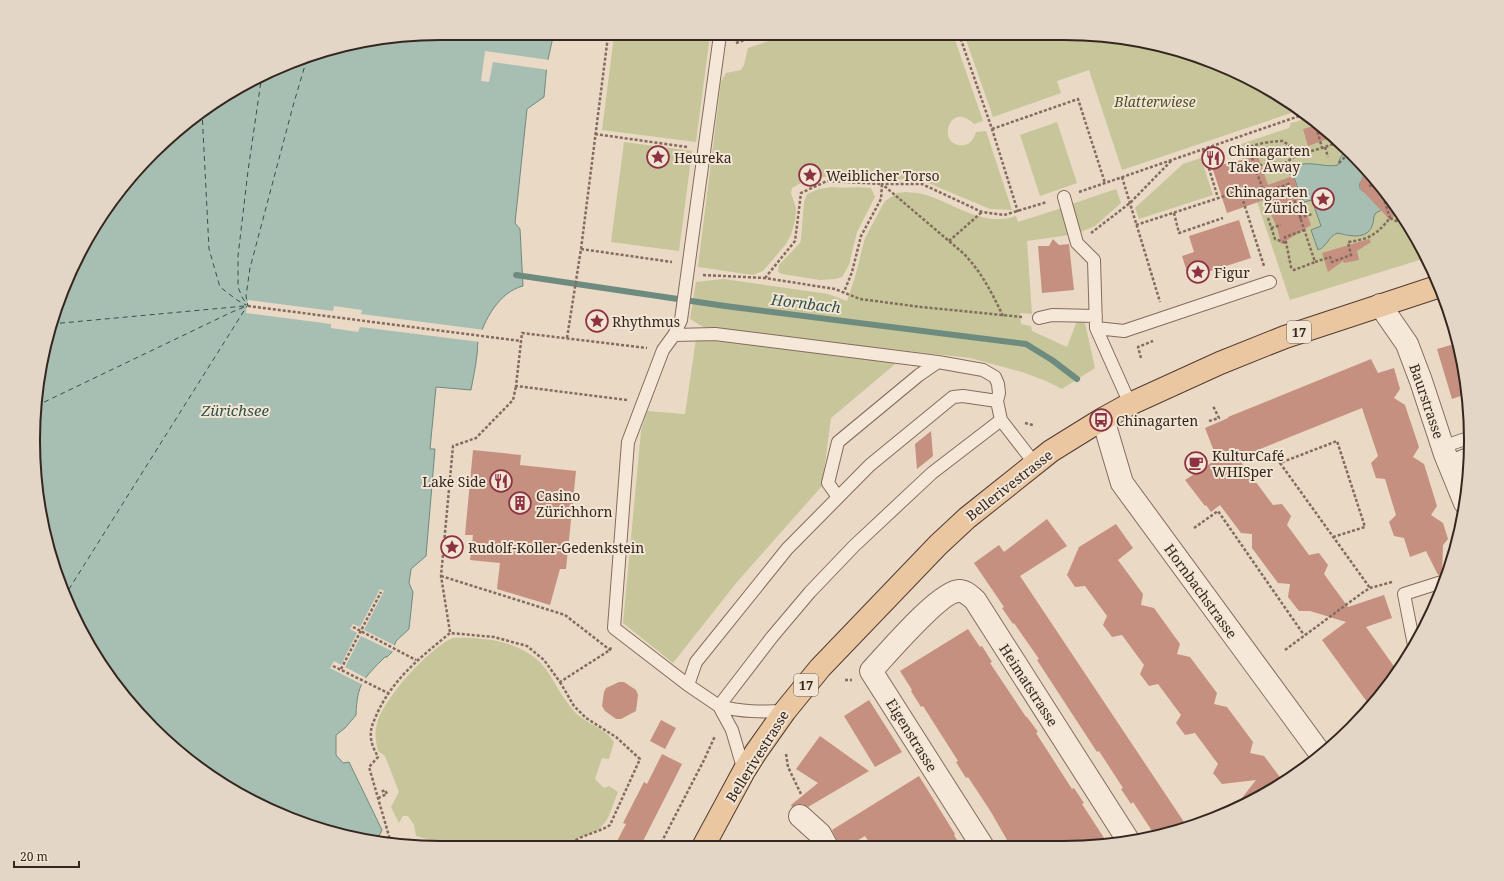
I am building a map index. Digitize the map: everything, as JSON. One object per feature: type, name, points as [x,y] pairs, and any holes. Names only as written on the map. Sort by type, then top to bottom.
[{"type":"main road","name":"Bellerivestrasse","points":[[706,841],[744,771],[784,711],[837,648],[938,545],[967,518],[1051,451],[1130,404],[1235,357],[1285,337],[1434,288]]},
{"type":"street","name":"Baurstrasse","points":[[1380,305],[1407,344],[1453,462],[1461,490]]},
{"type":"street","name":"Hornbachstrasse","points":[[1103,419],[1122,483],[1318,750]]},
{"type":"street","name":"Heimatstrasse","points":[[910,630],[943,598],[958,591],[967,593],[975,600],[1126,836]]},
{"type":"street","name":"Eigenstrasse","points":[[910,630],[871,670],[979,841]]},
{"type":"street","points":[[800,816],[820,834],[824,841]]},
{"type":"lane","points":[[719,40],[681,320],[674,335],[663,350],[628,442],[614,628],[688,685],[719,706],[748,712],[784,711]]},
{"type":"lane","points":[[1064,197],[1077,243],[1094,260],[1096,328],[1130,404]]},
{"type":"lane","points":[[1096,328],[1124,331],[1270,282]]},
{"type":"lane","points":[[1038,318],[1052,315],[1096,316]]},
{"type":"lane","points":[[674,335],[715,334],[938,362],[984,370],[990,373],[998,384],[998,401],[1001,420],[1035,464]]},
{"type":"lane","points":[[838,497],[828,483],[838,442],[938,362]]},
{"type":"lane","points":[[688,685],[696,662],[701,655],[787,549],[870,465],[953,397],[963,396],[998,401]]},
{"type":"lane","points":[[719,706],[810,592],[854,546],[932,473],[1001,420]]},
{"type":"lane","points":[[1453,462],[1464,447]]},
{"type":"lane","points":[[1453,462],[1463,456]]},
{"type":"lane","points":[[1412,637],[1404,594],[1438,583]]},
{"type":"lane","points":[[719,706],[732,730],[744,771]]},
{"type":"path","points":[[567,338],[581,248],[607,40]]},
{"type":"path","points":[[961,40],[992,129],[1018,212]]},
{"type":"path","points":[[992,129],[1078,99],[1105,183]]},
{"type":"path","points":[[765,278],[795,241],[801,194],[827,181],[882,184],[922,184],[982,212],[1004,215],[1064,197],[1298,116]]},
{"type":"path","points":[[1318,131],[1323,148],[1328,157]]},
{"type":"path","points":[[595,134],[704,150]]},
{"type":"path","points":[[1238,153],[1245,150],[1247,147],[1282,141],[1290,146],[1297,155]]},
{"type":"path","points":[[1254,168],[1266,164],[1284,163],[1297,155],[1333,144]]},
{"type":"path","points":[[1203,149],[1218,198]]},
{"type":"path","points":[[1245,150],[1252,158],[1254,168],[1264,192],[1290,184],[1315,262]]},
{"type":"path","points":[[1339,163],[1346,156]]},
{"type":"path","points":[[1077,243],[1130,202],[1172,160]]},
{"type":"path","points":[[1122,177],[1161,304]]},
{"type":"path","points":[[882,184],[973,263],[990,290],[1003,316]]},
{"type":"path","points":[[844,292],[852,272],[861,236],[881,199],[882,184]]},
{"type":"path","points":[[1136,225],[1240,191],[1270,282]]},
{"type":"path","points":[[1385,203],[1390,218],[1396,221],[1398,220]]},
{"type":"path","points":[[949,241],[982,212]]},
{"type":"path","points":[[1174,213],[1179,233],[1223,218]]},
{"type":"path","points":[[1300,218],[1312,214]]},
{"type":"path","points":[[1268,218],[1275,239],[1286,243]]},
{"type":"path","points":[[1305,230],[1285,237],[1292,269],[1300,269],[1330,257],[1332,262],[1351,255],[1348,242],[1367,239],[1382,228],[1390,218]]},
{"type":"path","points":[[1271,228],[1281,225]]},
{"type":"path","points":[[581,248],[688,272],[765,278],[835,289],[860,299],[1003,316],[1038,318]]},
{"type":"path","points":[[248,306],[521,341]]},
{"type":"path","points":[[450,632],[441,576],[453,446],[476,438],[513,400],[522,333],[663,350]]},
{"type":"path","points":[[1141,358],[1138,347],[1158,339]]},
{"type":"path","points":[[516,386],[643,402]]},
{"type":"path","points":[[1209,421],[1219,418],[1213,406]]},
{"type":"path","points":[[1334,537],[1365,527],[1337,441],[1280,463],[1370,588]]},
{"type":"path","points":[[1194,528],[1218,511],[1304,635]]},
{"type":"path","points":[[441,576],[565,615],[610,650],[560,682]]},
{"type":"path","points":[[1285,650],[1370,588],[1395,582]]},
{"type":"path","points":[[340,669],[381,592]]},
{"type":"path","points":[[353,627],[416,660]]},
{"type":"path","points":[[391,838],[369,767],[378,757],[371,738],[371,727],[388,693],[402,675],[416,660],[450,632],[494,637],[527,646],[544,660],[560,682],[574,706],[586,718],[616,737],[640,759],[610,825],[602,830],[574,841]]},
{"type":"path","points":[[333,666],[388,693]]},
{"type":"path","points":[[662,841],[715,736]]},
{"type":"path","points":[[786,754],[788,767],[798,784]]},
{"type":"path","points":[[378,798],[386,794],[385,790],[382,792]]},
{"type":"green space","points":[[613,40],[709,40],[696,142],[602,130]]},
{"type":"green space","points":[[772,40],[955,40],[983,121],[974,124],[965,118],[958,117],[952,120],[948,133],[950,139],[955,144],[964,145],[972,140],[976,132],[986,131],[1012,210],[990,209],[921,180],[823,177],[801,183],[792,188],[791,193],[796,208],[795,220],[791,235],[786,244],[763,271],[753,275],[698,267],[721,82],[726,73],[741,70],[744,65],[748,48]]},
{"type":"green space","name":"Blatterwiese","points":[[966,40],[1090,41],[1116,43],[1142,48],[1192,61],[1217,70],[1241,81],[1293,112],[1122,170],[1089,70],[1057,81],[1061,93],[993,117]]},
{"type":"green space","name":"Chinagarten Zürich","points":[[1303,120],[1328,139],[1347,157],[1365,176],[1397,218],[1421,260],[1290,300],[1238,145],[1289,128],[1291,123]]},
{"type":"green space","points":[[1057,122],[1077,183],[1040,196],[1020,135]]},
{"type":"green space","points":[[624,142],[692,151],[679,251],[611,242]]},
{"type":"green space","points":[[1201,158],[1213,195],[1139,219],[1135,208],[1183,164]]},
{"type":"green space","points":[[832,187],[871,188],[875,197],[857,232],[849,265],[842,277],[820,280],[782,274],[778,272],[779,265],[800,243],[804,202],[807,194],[819,189]]},
{"type":"green space","points":[[1116,189],[1121,203],[1095,226],[1078,233],[1069,205]]},
{"type":"green space","points":[[897,193],[920,193],[968,212],[991,219],[1003,219],[1016,216],[1018,222],[1062,208],[1069,235],[1027,241],[1032,314],[1020,313],[1021,324],[1031,326],[1032,331],[1067,347],[1077,321],[1085,323],[1095,368],[1062,389],[1022,372],[970,358],[705,328],[690,319],[696,282],[724,279],[828,294],[847,301],[865,238],[880,210],[885,201]]},
{"type":"green space","points":[[696,339],[900,360],[831,418],[822,486],[737,582],[673,663],[623,623],[641,431],[647,411],[685,414]]},
{"type":"green space","points":[[453,638],[478,638],[503,642],[526,652],[545,668],[566,701],[578,715],[611,737],[614,742],[609,759],[602,758],[595,779],[604,788],[609,786],[618,792],[609,816],[600,828],[572,841],[440,841],[432,841],[416,836],[414,825],[408,816],[403,816],[399,823],[391,807],[399,792],[385,756],[378,751],[375,734],[376,727],[388,701],[397,688],[420,663],[443,644]]},
{"type":"water","name":"Zürichsee","points":[[552,40],[547,64],[544,97],[527,109],[515,223],[520,229],[523,286],[514,289],[500,301],[484,325],[478,343],[471,390],[436,387],[430,449],[435,449],[426,556],[411,569],[409,583],[413,592],[409,629],[396,641],[392,652],[385,657],[366,677],[358,696],[356,715],[345,728],[336,735],[336,755],[343,763],[349,762],[382,830],[379,836],[312,820],[263,800],[218,774],[176,742],[157,724],[139,705],[107,663],[81,618],[70,594],[61,569],[48,519],[43,493],[40,440],[43,388],[48,362],[61,312],[70,287],[81,263],[107,218],[139,176],[157,157],[176,139],[218,107],[263,81],[287,70],[312,61],[362,48],[388,43],[414,41]]},
{"type":"water","points":[[1344,154],[1366,177],[1362,180],[1360,185],[1362,191],[1378,193],[1390,208],[1377,212],[1374,215],[1372,226],[1366,233],[1357,236],[1338,233],[1335,234],[1318,250],[1311,230],[1321,226],[1312,200],[1304,202],[1301,198],[1293,174],[1289,174],[1299,165],[1338,165]]},
{"type":"pier","points":[[485,51],[550,60],[549,70],[493,62],[489,82],[481,81]]},
{"type":"pier","points":[[248,300],[333,311],[334,306],[362,310],[361,314],[485,330],[480,342],[360,327],[358,332],[331,328],[331,324],[246,313]]},
{"type":"pier","points":[[380,589],[384,591],[364,630],[396,646],[394,652],[361,636],[345,667],[366,678],[363,685],[330,668],[334,661],[341,665],[357,633],[350,629],[353,624],[360,627]]},
{"type":"building","points":[[1312,127],[1328,139],[1308,146],[1303,129]]},
{"type":"building","points":[[1258,156],[1268,185],[1293,176],[1311,225],[1281,244],[1277,227],[1264,200],[1227,213],[1212,167]]},
{"type":"building","points":[[1363,174],[1395,215],[1390,220],[1359,187]]},
{"type":"building","points":[[1239,220],[1251,258],[1189,278],[1182,256],[1194,252],[1189,236]]},
{"type":"building","points":[[1053,239],[1059,245],[1069,244],[1074,290],[1042,293],[1038,246],[1049,246]]},
{"type":"building","points":[[1369,239],[1371,242],[1357,251],[1359,260],[1344,263],[1343,261],[1328,272],[1322,253]]},
{"type":"building","points":[[1452,345],[1462,396],[1452,399],[1437,349]]},
{"type":"building","points":[[1371,359],[1378,373],[1394,368],[1400,389],[1394,398],[1405,405],[1419,447],[1413,457],[1424,464],[1437,506],[1431,515],[1443,523],[1448,539],[1443,545],[1441,574],[1438,575],[1426,551],[1410,557],[1404,538],[1394,536],[1389,522],[1396,515],[1385,479],[1376,478],[1371,463],[1378,456],[1362,408],[1238,458],[1273,505],[1282,504],[1291,516],[1287,525],[1309,555],[1319,553],[1328,565],[1324,574],[1348,607],[1384,595],[1392,618],[1366,627],[1394,667],[1367,702],[1322,640],[1346,622],[1310,611],[1299,611],[1288,597],[1290,584],[1278,583],[1252,548],[1252,534],[1241,533],[1220,505],[1211,512],[1185,480],[1217,459],[1205,428],[1228,417]]},
{"type":"building","points":[[931,431],[933,456],[917,469],[915,444]]},
{"type":"building","name":"Casino Zürichhorn","points":[[473,450],[521,455],[520,465],[576,471],[566,569],[560,569],[550,605],[497,589],[500,563],[470,560],[473,535],[465,535]]},
{"type":"building","points":[[1047,519],[1067,546],[1020,576],[1184,822],[1152,831],[1133,802],[1131,804],[1121,789],[1123,788],[1099,751],[1097,752],[1037,660],[1039,659],[1002,608],[1004,607],[974,563],[999,545],[1004,552]]},
{"type":"building","points":[[1116,524],[1133,548],[1118,560],[1143,594],[1141,605],[1154,608],[1180,644],[1177,654],[1190,657],[1217,693],[1214,704],[1227,707],[1253,742],[1250,753],[1264,756],[1280,777],[1240,801],[1256,780],[1222,784],[1213,773],[1218,764],[1195,733],[1185,735],[1176,723],[1181,715],[1158,684],[1149,686],[1140,674],[1144,665],[1122,635],[1112,637],[1103,625],[1107,616],[1085,586],[1075,587],[1067,575],[1079,547]]},
{"type":"building","points":[[968,629],[980,647],[982,646],[992,662],[990,663],[1026,717],[1038,732],[1036,733],[1072,789],[1074,788],[1084,803],[1082,804],[1105,839],[1064,841],[1008,841],[968,777],[966,778],[956,762],[958,761],[923,706],[921,707],[900,671]]},
{"type":"building","points":[[619,682],[624,682],[636,690],[638,695],[636,711],[621,719],[616,719],[605,711],[602,706],[606,688]]},
{"type":"building","points":[[869,700],[902,752],[875,767],[844,716]]},
{"type":"building","points":[[661,720],[676,728],[665,749],[650,741]]},
{"type":"building","points":[[820,736],[869,771],[808,807],[802,804],[797,804],[792,807],[791,805],[818,783],[796,769]]},
{"type":"building","points":[[662,754],[682,764],[643,841],[617,841],[626,824],[623,823],[644,782],[647,784]]},
{"type":"building","points":[[919,776],[955,834],[954,835],[958,841],[868,841],[865,836],[857,841],[837,841],[832,830]]},
{"type":"waterway","name":"Hornbach","points":[[516,275],[725,306],[1026,344],[1052,360],[1077,379]]},
{"type":"ferry route","points":[[261,82],[238,256],[238,287],[248,306],[246,296],[250,268],[306,63]]},
{"type":"ferry route","points":[[202,119],[209,249],[220,287],[246,305]]},
{"type":"ferry route","points":[[58,323],[245,306]]},
{"type":"ferry route","points":[[42,403],[247,306]]},
{"type":"ferry route","points":[[69,590],[247,306]]},
{"type":"place","name":"Heureka","points":[[658,157]]},
{"type":"place","name":"Chinagarten Take Away","points":[[1213,158]]},
{"type":"place","name":"Weiblicher Torso","points":[[810,175]]},
{"type":"place","name":"Chinagarten Zürich","points":[[1323,199]]},
{"type":"place","name":"Figur","points":[[1198,272]]},
{"type":"place","name":"Rhythmus","points":[[597,321]]},
{"type":"place","name":"Chinagarten","points":[[1101,420]]},
{"type":"place","name":"KulturCafé WHISper","points":[[1196,463]]},
{"type":"place","name":"Lake Side","points":[[501,481]]},
{"type":"place","name":"Casino Zürichhorn","points":[[520,503]]},
{"type":"place","name":"Rudolf-Koller-Gedenkstein","points":[[452,547]]}]
